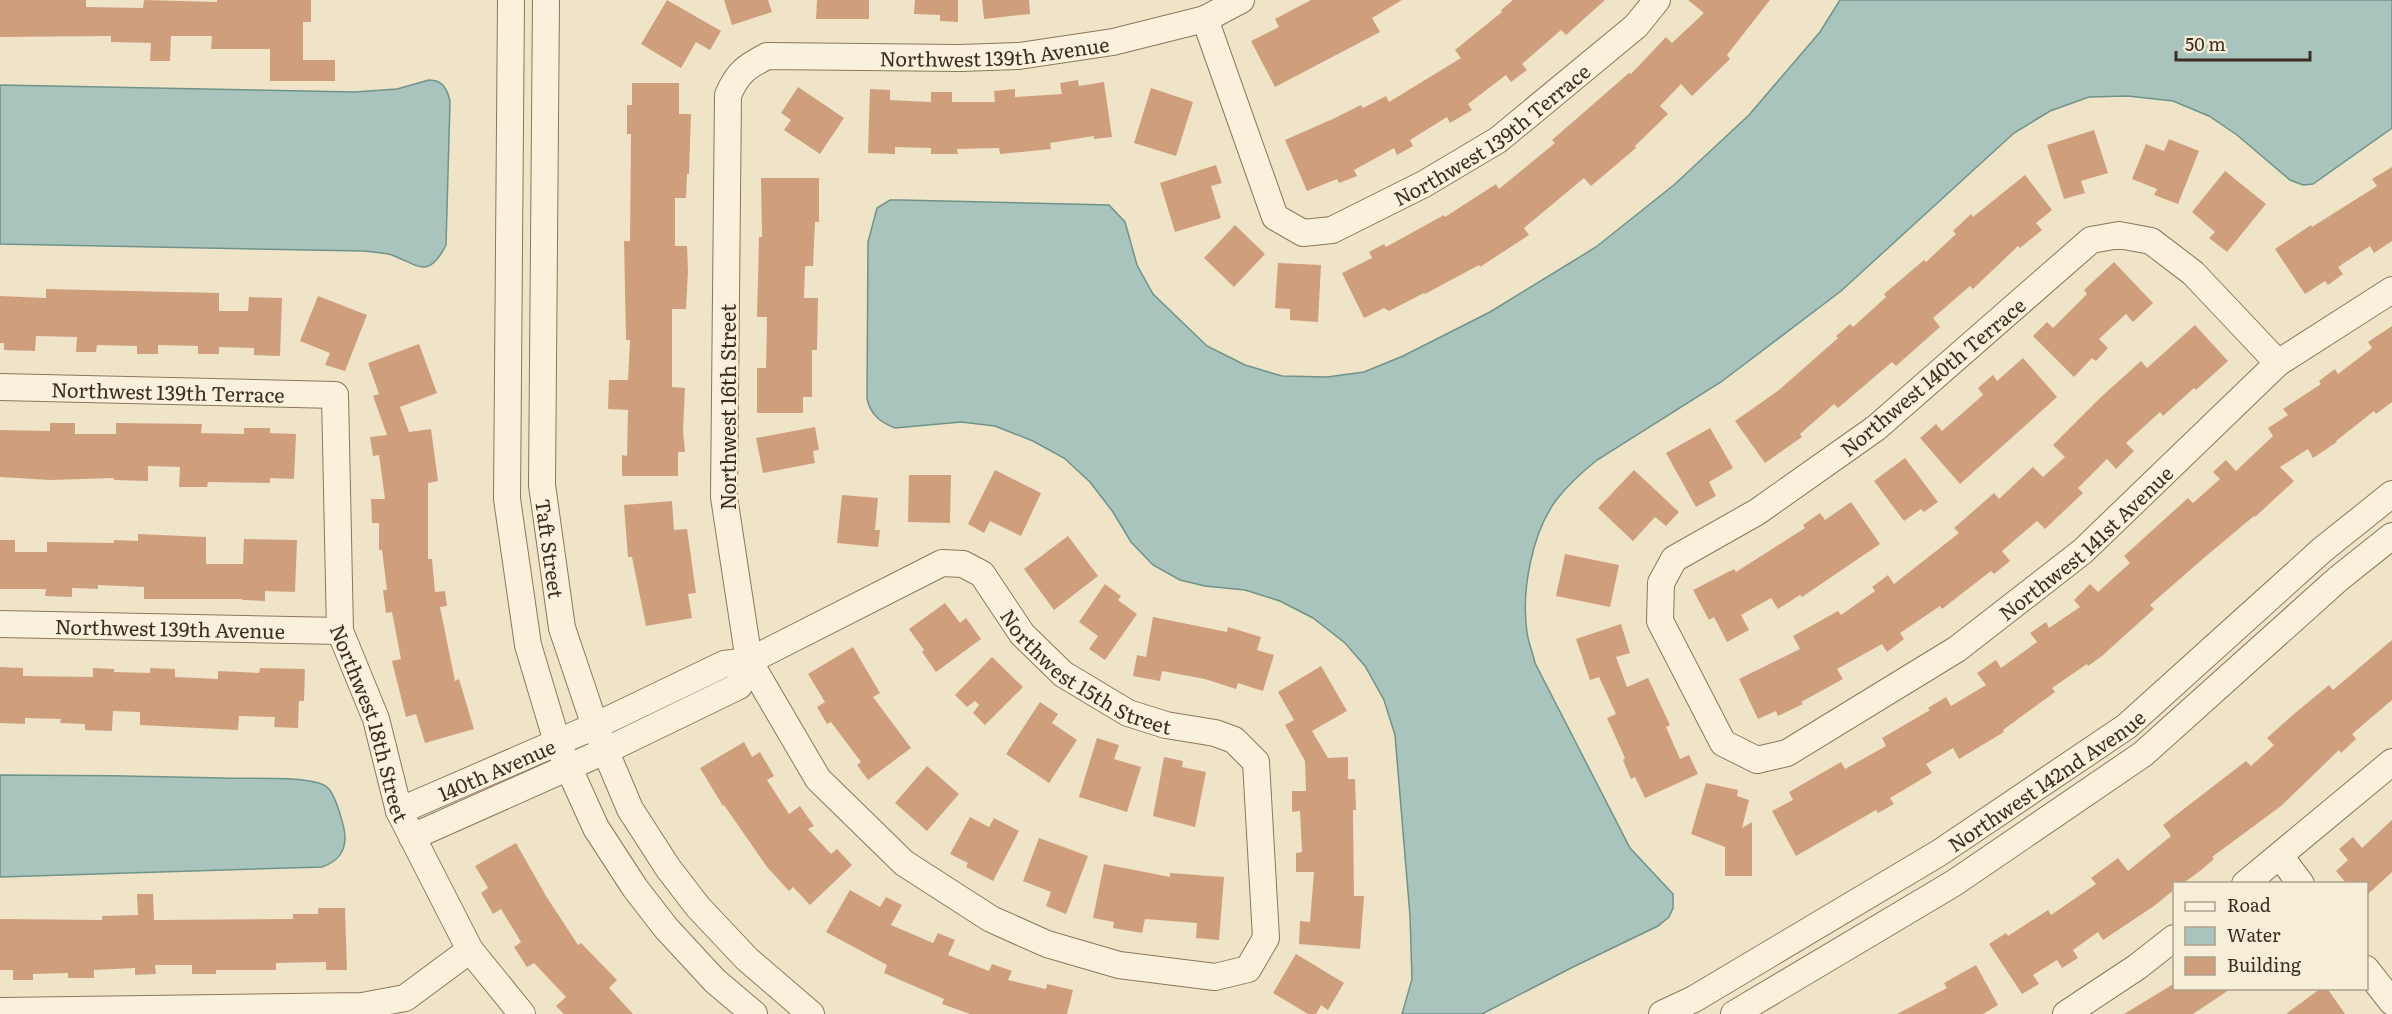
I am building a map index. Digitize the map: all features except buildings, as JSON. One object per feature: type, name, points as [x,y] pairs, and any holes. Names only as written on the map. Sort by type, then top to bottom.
[{"type":"street","name":"Taft Street","points":[[511,0],[507,499],[528,645],[557,742],[596,828],[635,888],[666,928],[715,981],[754,1014]]},
{"type":"street","name":"Taft Street","points":[[546,0],[542,485],[562,628],[595,726],[630,809],[668,868],[698,907],[747,959],[811,1014]]},
{"type":"street","name":"Northwest 139th Avenue","points":[[744,69],[767,56],[960,58],[1019,56],[1113,42],[1205,19],[1241,0]]},
{"type":"street","name":"Northwest 139th Terrace","points":[[1205,19],[1275,217],[1303,233],[1332,230],[1424,184],[1498,140],[1636,26],[1657,0]]},
{"type":"street","name":"Northwest 16th Street","points":[[744,69],[734,80],[728,95],[724,497],[748,661],[818,779],[904,863],[991,919],[1047,944],[1119,965],[1215,977],[1248,969]]},
{"type":"street","name":"Northwest 140th Terrace","points":[[1757,760],[1723,743],[1660,621],[1661,583],[1674,559],[1757,512],[1876,428],[2091,240],[2119,235],[2151,241],[2193,273],[2278,363]]},
{"type":"street","name":"Northwest 141st Avenue","points":[[1757,760],[1787,753],[1957,649],[2083,551],[2278,363],[2392,290]]},
{"type":"street","name":"Northwest 139th Terrace","points":[[0,387],[335,395]]},
{"type":"street","name":"Northwest 18th Street","points":[[335,395],[340,632],[376,719],[399,810],[470,950],[522,1014]]},
{"type":"street","name":"Northwest 142nd Avenue","points":[[1662,1014],[1694,999],[1939,853],[2127,726],[2322,550],[2392,494]]},
{"type":"street","name":"Northwest 142nd Avenue","points":[[1734,1014],[1954,883],[2143,754],[2338,579],[2392,536]]},
{"type":"street","name":"140th Avenue","points":[[399,810],[595,726],[724,664],[748,661],[942,563],[963,564]]},
{"type":"street","name":"Northwest 15th Street","points":[[963,564],[982,574],[1022,634],[1063,674],[1128,713],[1166,725],[1215,733],[1234,740],[1256,762],[1266,938],[1248,969]]},
{"type":"street","name":"Northwest 139th Avenue","points":[[0,624],[340,632]]},
{"type":"street","name":"140th Avenue","points":[[412,837],[605,751],[739,686],[748,661]]},
{"type":"street","points":[[2248,882],[2392,762]]},
{"type":"street","points":[[2280,856],[2300,882]]},
{"type":"street","points":[[2066,1014],[2137,967],[2173,940]]},
{"type":"street","points":[[0,1011],[362,1006],[405,998],[470,950]]},
{"type":"street","points":[[2368,970],[2392,1002]]},
{"type":"water","points":[[1840,0],[2392,0],[2392,128],[2313,184],[2303,185],[2290,180],[2237,135],[2209,116],[2173,101],[2128,96],[2089,97],[2050,111],[2014,133],[1841,291],[1721,382],[1597,460],[1581,474],[1557,499],[1548,513],[1535,545],[1527,581],[1528,636],[1535,663],[1630,848],[1673,894],[1673,908],[1669,917],[1658,926],[1482,1014],[1402,1014],[1412,979],[1410,916],[1395,735],[1384,700],[1365,666],[1345,643],[1313,618],[1280,601],[1245,590],[1205,586],[1180,580],[1153,565],[1131,542],[1113,512],[1090,482],[1064,458],[1033,441],[995,426],[961,422],[895,428],[877,417],[867,399],[868,242],[877,208],[890,200],[1109,205],[1125,222],[1137,265],[1153,294],[1207,346],[1245,365],[1282,376],[1327,377],[1364,372],[1403,356],[1490,312],[1596,247],[1675,184],[1749,115],[1820,32]]},
{"type":"water","points":[[434,80],[444,86],[450,101],[446,245],[440,256],[429,266],[416,266],[389,254],[363,251],[0,244],[0,85],[355,92],[397,89]]},
{"type":"water","points":[[0,775],[278,778],[319,783],[330,790],[336,803],[345,833],[345,844],[339,857],[322,867],[0,877]]}]
